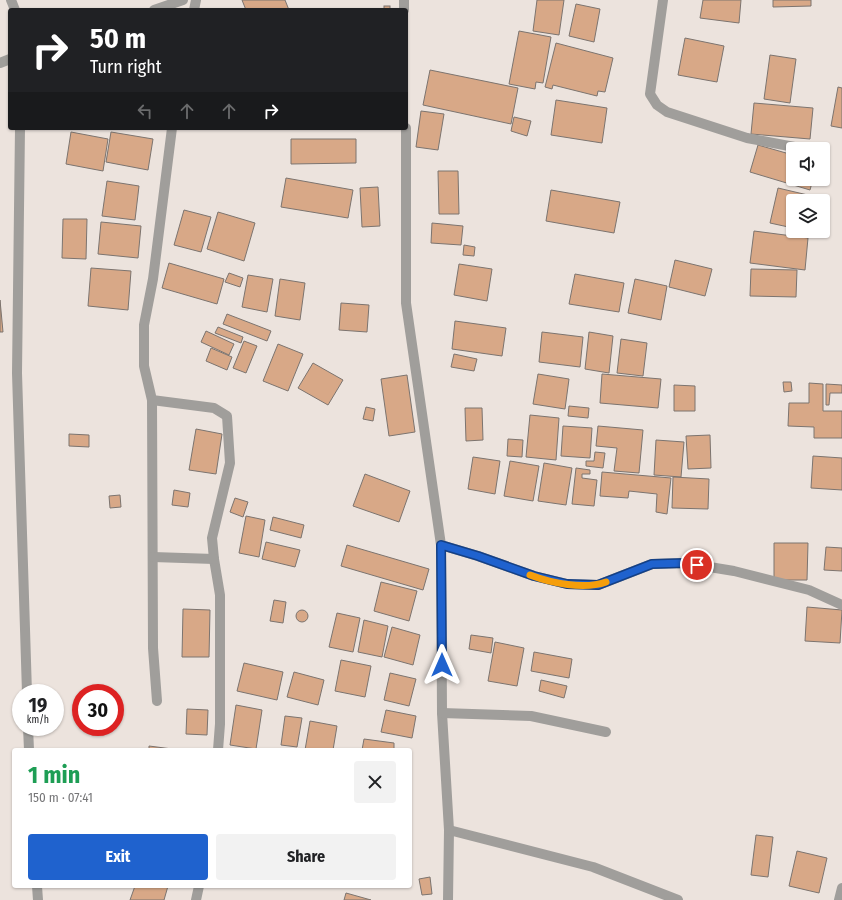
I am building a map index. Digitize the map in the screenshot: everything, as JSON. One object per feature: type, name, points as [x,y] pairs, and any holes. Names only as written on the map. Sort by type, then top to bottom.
[{"type":"street","points":[[160,8],[183,0]]},
{"type":"street","points":[[663,0],[650,94],[657,105],[667,112],[747,138],[786,145]]},
{"type":"street","points":[[20,130],[17,373],[27,684]]},
{"type":"street","points":[[157,701],[153,648],[152,400],[144,366],[144,325],[152,279],[172,130]]},
{"type":"street","points":[[406,130],[406,303],[441,545],[442,713],[448,830],[448,900]]},
{"type":"street","points":[[152,400],[214,408],[227,416],[230,463],[212,538],[220,594],[220,717],[218,748]]},
{"type":"street","points":[[441,545],[478,556],[534,576],[567,584],[598,585],[652,564],[685,563],[734,571],[809,590],[842,605]]},
{"type":"street","points":[[153,557],[214,559]]},
{"type":"street","points":[[442,713],[530,716],[606,732]]},
{"type":"street","points":[[28,736],[29,748]]},
{"type":"street","points":[[448,830],[592,867],[678,900]]},
{"type":"street","points":[[37,888],[38,900]]},
{"type":"street","points":[[196,900],[199,888]]},
{"type":"street","points":[[839,900],[842,888]]},
{"type":"building","points":[[242,0],[285,0],[288,8],[245,8]]},
{"type":"building","points":[[537,0],[564,0],[559,35],[533,31]]},
{"type":"building","points":[[703,0],[741,0],[739,23],[700,18]]},
{"type":"building","points":[[773,0],[811,0],[811,6],[773,7]]},
{"type":"building","points":[[576,4],[600,9],[594,42],[569,36]]},
{"type":"building","points":[[384,6],[390,6],[390,8],[384,8]]},
{"type":"building","points":[[519,31],[551,37],[543,83],[536,82],[535,89],[509,84]]},
{"type":"building","points":[[685,38],[724,46],[717,82],[678,75]]},
{"type":"building","points":[[556,43],[613,58],[605,92],[598,91],[597,96],[553,85],[552,89],[545,87]]},
{"type":"building","points":[[770,55],[796,59],[790,103],[764,99]]},
{"type":"building","points":[[430,70],[518,88],[511,124],[423,105]]},
{"type":"building","points":[[838,87],[842,88],[842,128],[831,126]]},
{"type":"building","points":[[556,100],[607,108],[602,143],[551,135]]},
{"type":"building","points":[[754,103],[813,108],[810,139],[751,134]]},
{"type":"building","points":[[421,111],[444,114],[438,150],[416,147]]},
{"type":"building","points":[[514,117],[531,121],[527,136],[511,131]]},
{"type":"building","points":[[71,132],[108,139],[103,171],[66,164]]},
{"type":"building","points":[[111,132],[153,139],[148,170],[106,162]]},
{"type":"building","points":[[291,139],[356,139],[356,163],[291,164]]},
{"type":"building","points":[[758,145],[786,153],[786,183],[750,172]]},
{"type":"building","points":[[438,171],[458,171],[459,214],[439,214]]},
{"type":"building","points":[[286,178],[353,190],[348,218],[281,207]]},
{"type":"building","points":[[107,181],[139,186],[135,220],[102,216]]},
{"type":"building","points":[[797,186],[811,186],[810,190]]},
{"type":"building","points":[[378,187],[380,226],[362,227],[360,188]]},
{"type":"building","points":[[778,188],[804,194],[786,194],[786,226],[770,223]]},
{"type":"building","points":[[551,190],[620,202],[614,233],[546,221]]},
{"type":"building","points":[[184,210],[211,217],[201,252],[174,245]]},
{"type":"building","points":[[218,212],[255,223],[244,261],[207,249]]},
{"type":"building","points":[[63,219],[87,219],[86,259],[62,258]]},
{"type":"building","points":[[101,222],[141,226],[138,258],[98,254]]},
{"type":"building","points":[[432,223],[463,226],[461,245],[431,243]]},
{"type":"building","points":[[754,231],[786,235],[786,238],[808,238],[805,270],[750,263]]},
{"type":"building","points":[[464,245],[475,247],[474,256],[463,255]]},
{"type":"building","points":[[675,260],[712,269],[705,296],[669,287]]},
{"type":"building","points":[[169,263],[224,279],[217,304],[162,288]]},
{"type":"building","points":[[459,264],[492,269],[487,301],[454,295]]},
{"type":"building","points":[[91,268],[131,271],[128,310],[88,306]]},
{"type":"building","points":[[751,269],[797,270],[796,297],[750,296]]},
{"type":"building","points":[[229,273],[243,278],[240,287],[225,282]]},
{"type":"building","points":[[575,274],[624,283],[619,312],[569,304]]},
{"type":"building","points":[[248,275],[273,279],[267,312],[242,307]]},
{"type":"building","points":[[280,279],[305,283],[300,320],[275,316]]},
{"type":"building","points":[[635,279],[667,286],[661,320],[628,313]]},
{"type":"building","points":[[0,300],[3,332],[0,332]]},
{"type":"building","points":[[341,303],[369,305],[367,332],[339,330]]},
{"type":"building","points":[[227,314],[271,331],[267,341],[223,324]]},
{"type":"building","points":[[455,321],[506,328],[502,356],[452,349]]},
{"type":"building","points":[[218,327],[243,337],[241,343],[215,333]]},
{"type":"building","points":[[206,331],[234,344],[229,355],[201,342]]},
{"type":"building","points":[[542,332],[583,337],[580,367],[539,362]]},
{"type":"building","points":[[589,332],[613,336],[609,373],[585,369]]},
{"type":"building","points":[[621,339],[647,343],[643,376],[617,373]]},
{"type":"building","points":[[244,341],[257,346],[246,373],[233,368]]},
{"type":"building","points":[[278,344],[303,354],[288,391],[263,381]]},
{"type":"building","points":[[211,348],[232,357],[227,370],[206,361]]},
{"type":"building","points":[[454,354],[477,359],[474,371],[451,367]]},
{"type":"building","points":[[313,363],[343,380],[328,405],[298,388]]},
{"type":"building","points":[[538,374],[569,379],[565,409],[533,404]]},
{"type":"building","points":[[602,374],[661,379],[658,408],[600,403]]},
{"type":"building","points":[[407,375],[415,432],[389,436],[381,379]]},
{"type":"building","points":[[783,382],[791,382],[792,391],[784,392]]},
{"type":"building","points":[[809,383],[823,384],[823,411],[842,411],[842,438],[814,438],[814,427],[788,426],[789,403],[809,403]]},
{"type":"building","points":[[826,384],[842,385],[842,393],[830,393],[829,405],[826,405]]},
{"type":"building","points":[[674,385],[695,386],[695,411],[674,411]]},
{"type":"building","points":[[569,406],[589,408],[588,418],[568,416]]},
{"type":"building","points":[[366,407],[375,409],[373,421],[363,419]]},
{"type":"building","points":[[465,408],[482,408],[483,440],[466,441]]},
{"type":"building","points":[[530,415],[559,418],[556,460],[526,457]]},
{"type":"building","points":[[563,426],[592,428],[590,458],[561,456]]},
{"type":"building","points":[[598,426],[643,430],[639,473],[614,471],[617,448],[596,446]]},
{"type":"building","points":[[196,429],[222,434],[216,474],[189,470]]},
{"type":"building","points":[[69,434],[89,435],[89,447],[69,446]]},
{"type":"building","points":[[710,435],[711,468],[688,469],[686,436]]},
{"type":"building","points":[[508,439],[523,440],[522,457],[507,456]]},
{"type":"building","points":[[656,440],[684,442],[681,477],[654,475]]},
{"type":"building","points":[[595,452],[605,453],[603,468],[586,466],[586,461],[594,461]]},
{"type":"building","points":[[813,456],[842,458],[842,490],[811,488]]},
{"type":"building","points":[[473,457],[500,461],[495,494],[468,489]]},
{"type":"building","points":[[510,461],[539,466],[533,501],[504,496]]},
{"type":"building","points":[[544,463],[572,468],[566,505],[538,501]]},
{"type":"building","points":[[576,468],[590,470],[590,474],[582,474],[582,478],[597,480],[594,506],[572,504]]},
{"type":"building","points":[[602,472],[671,478],[667,514],[656,512],[657,494],[629,491],[628,498],[600,496]]},
{"type":"building","points":[[365,474],[410,491],[399,522],[353,506]]},
{"type":"building","points":[[673,477],[709,479],[708,509],[672,508]]},
{"type":"building","points":[[174,490],[190,493],[188,507],[172,505]]},
{"type":"building","points":[[120,495],[121,507],[110,508],[109,496]]},
{"type":"building","points":[[235,498],[248,502],[243,517],[230,512]]},
{"type":"building","points":[[246,516],[265,520],[259,557],[239,553]]},
{"type":"building","points":[[273,517],[304,525],[301,538],[270,530]]},
{"type":"building","points":[[266,542],[300,550],[295,567],[262,559]]},
{"type":"building","points":[[774,543],[808,543],[807,580],[774,580]]},
{"type":"building","points":[[347,545],[429,569],[423,590],[341,566]]},
{"type":"building","points":[[826,547],[842,548],[842,571],[824,570]]},
{"type":"building","points":[[381,582],[417,591],[409,621],[374,611]]},
{"type":"building","points":[[274,600],[286,602],[283,623],[270,621]]},
{"type":"building","points":[[807,607],[842,610],[840,643],[805,641]]},
{"type":"building","points":[[183,609],[210,610],[209,657],[182,657]]},
{"type":"building","points":[[304,610],[307,611],[307,621],[300,622],[297,621],[296,614],[297,611]]},
{"type":"building","points":[[337,613],[360,618],[353,652],[329,647]]},
{"type":"building","points":[[364,620],[388,626],[382,657],[358,652]]},
{"type":"building","points":[[392,627],[420,635],[413,665],[384,657]]},
{"type":"building","points":[[471,635],[493,638],[491,653],[469,649]]},
{"type":"building","points":[[495,642],[524,648],[517,686],[488,681]]},
{"type":"building","points":[[534,652],[572,659],[569,678],[531,671]]},
{"type":"building","points":[[341,660],[371,666],[365,697],[335,691]]},
{"type":"building","points":[[244,663],[283,672],[277,700],[237,691]]},
{"type":"building","points":[[294,672],[324,680],[318,705],[287,697]]},
{"type":"building","points":[[390,673],[416,679],[409,706],[384,700]]},
{"type":"building","points":[[541,680],[567,686],[564,698],[539,691]]},
{"type":"building","points":[[236,705],[262,710],[256,748],[230,745]]},
{"type":"building","points":[[187,709],[208,710],[207,735],[186,734]]},
{"type":"building","points":[[386,710],[416,716],[412,738],[381,732]]},
{"type":"building","points":[[285,716],[302,718],[297,747],[281,745]]},
{"type":"building","points":[[310,721],[337,726],[333,748],[305,748]]},
{"type":"building","points":[[364,739],[394,743],[394,748],[362,748]]},
{"type":"building","points":[[149,746],[164,748],[149,748]]},
{"type":"building","points":[[756,835],[773,837],[768,877],[751,875]]},
{"type":"building","points":[[797,851],[827,858],[819,893],[789,886]]},
{"type":"building","points":[[430,877],[432,894],[422,895],[419,879]]},
{"type":"building","points":[[134,888],[167,888],[164,900],[130,900]]},
{"type":"building","points":[[346,893],[371,900],[344,900]]},
{"type":"slow traffic","points":[[530,575],[567,584],[598,585],[606,582]]},
{"type":"route","points":[[442,665],[441,545],[478,556],[534,576],[567,584],[598,585],[652,564],[685,563],[697,565]]}]
